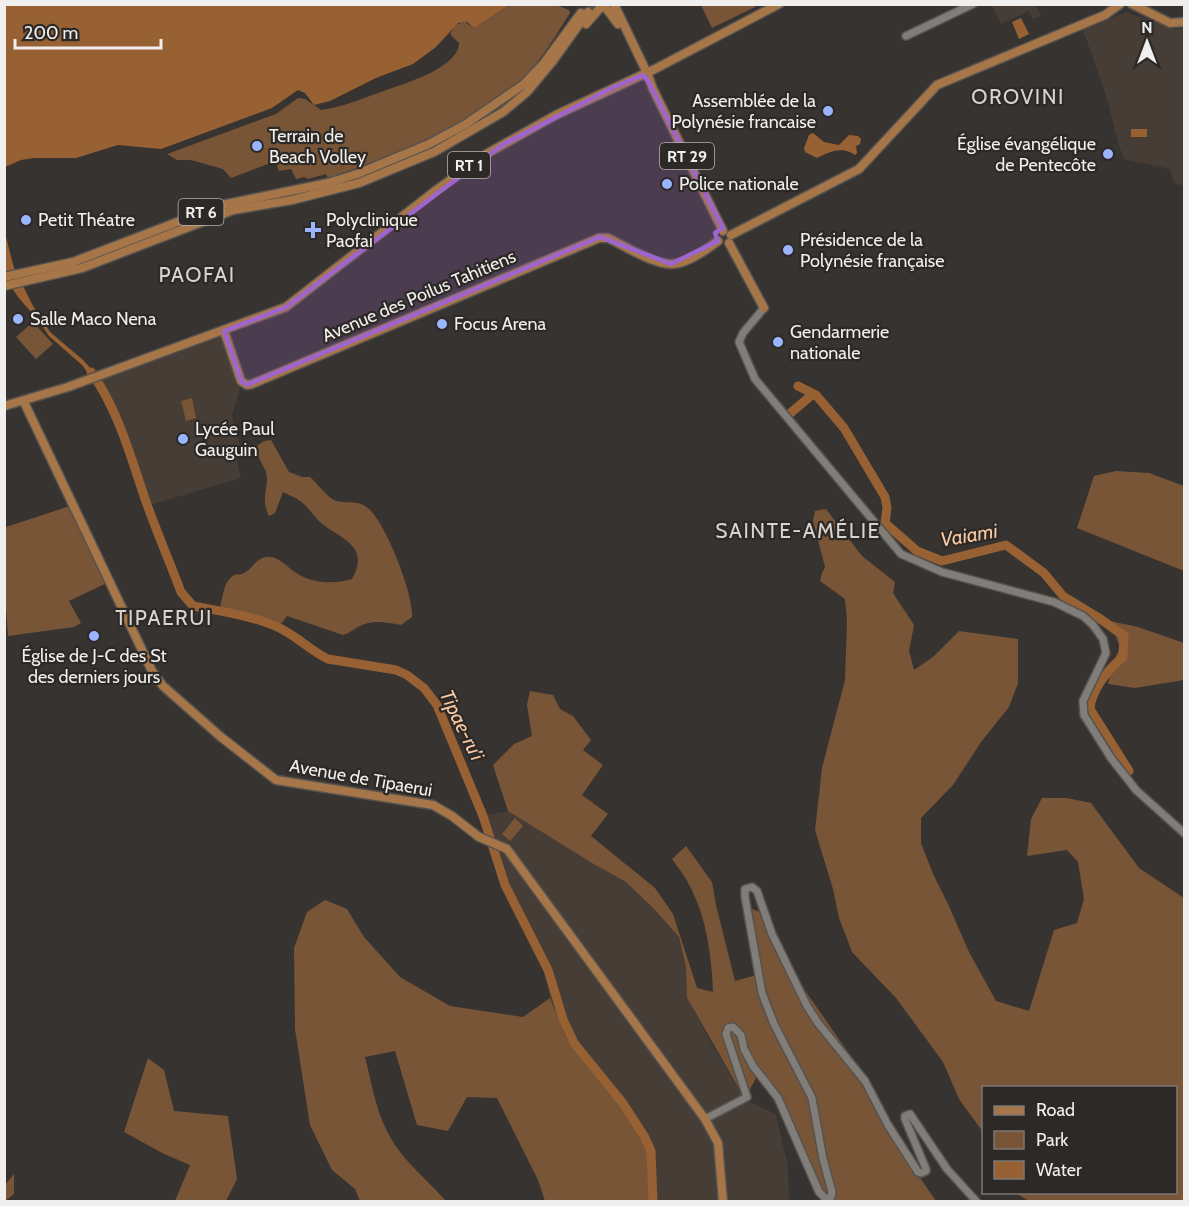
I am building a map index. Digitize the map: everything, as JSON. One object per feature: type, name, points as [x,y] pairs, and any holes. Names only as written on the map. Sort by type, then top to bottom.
[{"type":"main road","name":"RT 1","points":[[4,406],[24,402],[82,382],[286,307],[441,186],[488,153],[556,115],[646,77],[779,4]]},
{"type":"main road","points":[[728,236],[859,169],[937,85],[1097,18],[1120,4]]},
{"type":"main road","points":[[1132,4],[1170,23],[1185,22]]},
{"type":"main road","name":"RT 29","points":[[598,7],[617,22],[764,308]]},
{"type":"main road","points":[[527,92],[556,66],[598,7]]},
{"type":"main road","name":"RT 6","points":[[4,277],[24,277],[82,268],[233,210],[329,192],[388,172],[434,152],[503,112],[527,92],[598,7]]},
{"type":"main road","name":"RT 6","points":[[4,286],[222,205],[249,198],[296,191],[357,174],[429,144],[466,124],[507,96],[544,57],[598,7]]},
{"type":"main road","name":"Avenue des Poilus Tahitiens","points":[[224,330],[237,373],[243,384],[252,384],[595,239],[608,238],[658,262],[670,264],[680,263],[704,251],[718,242],[718,234],[728,236]]},
{"type":"main road","name":"Avenue de Tipaerui","points":[[24,402],[152,671],[170,692],[221,737],[276,780],[433,805],[447,812],[473,833],[507,849],[705,1119],[717,1143],[723,1202]]},
{"type":"street","points":[[906,36],[973,4]]},
{"type":"street","points":[[764,308],[738,342],[755,380],[901,554],[942,572],[1054,602],[1083,616],[1100,634],[1106,647],[1106,653],[1083,701],[1084,715],[1111,758],[1136,790],[1185,833]]},
{"type":"street","points":[[705,1119],[747,1097],[726,1034],[728,1028],[733,1027],[741,1035],[744,1049],[753,1066],[781,1104],[819,1192],[826,1199],[831,1197],[832,1192],[823,1160],[812,1098],[774,1024],[762,993],[745,897],[745,889],[752,887],[757,891],[775,941],[813,1016],[865,1081],[888,1125],[918,1172],[924,1172],[926,1169],[905,1119],[908,1114],[912,1115],[947,1168],[977,1202]]},
{"type":"highlighted area","points":[[643,75],[649,82],[723,228],[715,233],[718,241],[671,264],[600,237],[247,385],[241,381],[224,331],[286,307],[502,145],[614,87]]},
{"type":"shaded area","points":[[992,5],[1032,5],[1036,6],[1041,16],[1033,19],[1029,11],[1001,24]]},
{"type":"shaded area","points":[[1126,12],[1174,29],[1184,29],[1184,186],[1174,183],[1170,169],[1124,159],[1118,143],[1106,95],[1083,30]]},
{"type":"shaded area","name":"Lycée Paul Gauguin","points":[[222,330],[241,386],[232,415],[241,450],[241,453],[236,455],[241,478],[150,505],[123,428],[94,375]]},
{"type":"shaded area","points":[[508,811],[626,882],[679,937],[686,967],[687,998],[710,1041],[745,1099],[776,1115],[788,1166],[789,1201],[656,1201],[656,1186],[638,1128],[620,1103],[568,1042],[550,998],[543,965],[535,943],[505,885],[483,816]]},
{"type":"green space","points":[[509,5],[556,5],[569,10],[570,13],[537,62],[513,87],[458,123],[404,150],[328,178],[326,174],[308,179],[304,177],[296,179],[291,169],[279,171],[276,163],[273,162],[231,178],[223,169],[191,160],[177,160],[167,154],[276,114],[298,98],[305,99],[321,110],[329,109],[346,105],[429,74],[450,60],[457,52],[459,43],[450,34],[455,25],[465,22],[474,28]]},
{"type":"green space","points":[[701,5],[754,5],[755,7],[712,28]]},
{"type":"green space","points":[[33,322],[53,344],[36,359],[16,337]]},
{"type":"green space","points":[[192,398],[196,418],[186,421],[181,401]]},
{"type":"green space","points":[[271,440],[289,472],[302,477],[310,477],[331,498],[360,504],[376,517],[398,560],[409,593],[412,617],[401,625],[383,622],[369,623],[343,635],[287,616],[280,625],[249,613],[220,608],[224,590],[230,578],[244,573],[262,558],[275,558],[304,577],[325,582],[352,579],[357,567],[358,558],[351,544],[320,522],[296,498],[283,492],[275,513],[269,516],[265,501],[267,474],[258,455],[257,446],[264,441]]},
{"type":"green space","points":[[1116,471],[1149,473],[1184,486],[1184,571],[1077,528],[1094,476]]},
{"type":"green space","points":[[73,505],[109,582],[69,601],[81,623],[74,627],[8,636],[4,580],[6,527]]},
{"type":"green space","points":[[826,509],[862,556],[895,582],[893,593],[914,625],[909,651],[914,670],[933,657],[959,631],[1018,639],[1018,683],[1009,707],[981,742],[953,785],[921,818],[921,843],[933,874],[969,952],[996,1001],[1029,1011],[1054,930],[1077,923],[1084,899],[1078,862],[1067,850],[1027,856],[1031,819],[1042,798],[1067,798],[1091,803],[1139,868],[1184,898],[1184,1201],[1029,1201],[1018,1194],[1177,1194],[1177,1086],[982,1086],[982,1131],[959,1099],[943,1062],[896,998],[852,952],[839,918],[833,889],[815,830],[822,768],[845,680],[847,621],[845,599],[820,581],[825,567],[813,521],[815,511]]},
{"type":"green space","points":[[1105,620],[1138,627],[1184,643],[1184,680],[1135,688],[1108,684],[1113,662],[1120,648],[1115,633]]},
{"type":"green space","points":[[530,691],[553,695],[560,709],[573,716],[591,740],[583,750],[603,765],[582,795],[608,814],[591,836],[655,888],[673,914],[697,988],[713,992],[710,955],[699,906],[690,885],[672,859],[686,846],[712,882],[735,981],[760,974],[752,909],[760,912],[806,992],[850,1055],[896,1143],[936,1201],[826,1201],[783,1111],[759,1072],[745,1099],[687,998],[686,967],[679,937],[626,882],[508,811],[493,765],[514,744],[532,736],[527,705]]},
{"type":"green space","points":[[515,818],[523,826],[510,841],[502,834]]},
{"type":"green space","points":[[325,900],[347,909],[364,937],[400,977],[450,1006],[523,1017],[550,998],[571,1045],[630,1116],[646,1146],[655,1181],[656,1201],[545,1201],[538,1180],[497,1098],[467,1097],[448,1131],[417,1125],[395,1051],[365,1057],[379,1112],[398,1149],[446,1201],[360,1201],[355,1189],[332,1170],[310,1125],[295,1029],[294,948],[307,912]]},
{"type":"green space","points":[[148,1058],[164,1070],[174,1111],[228,1116],[237,1179],[226,1201],[175,1201],[190,1165],[124,1132]]},
{"type":"green space","points":[[14,1174],[14,1194],[5,1201],[5,1185]]},
{"type":"water","points":[[5,4],[509,5],[474,28],[467,22],[458,23],[436,47],[413,64],[376,78],[330,101],[314,105],[305,93],[298,90],[272,108],[161,149],[118,145],[76,158],[34,158],[21,160],[5,167]]},
{"type":"water","points":[[1021,18],[1029,34],[1019,39],[1012,22]]},
{"type":"water","points":[[1131,129],[1147,129],[1147,137],[1131,137]]},
{"type":"water","points":[[813,133],[824,142],[839,145],[849,135],[858,136],[861,139],[860,144],[856,146],[855,155],[851,152],[837,150],[817,158],[805,152],[804,148],[809,135]]},
{"type":"water","points":[[4,229],[14,268],[33,306],[50,332],[93,371],[88,373],[49,336],[5,278]]},
{"type":"waterway","name":"Tipae-ru’i","points":[[91,372],[122,432],[148,508],[181,592],[193,606],[240,615],[275,626],[328,659],[396,670],[424,688],[437,705],[483,816],[505,885],[548,970],[563,1019],[574,1043],[622,1102],[651,1151],[653,1202]]},
{"type":"waterway","name":"Vaiami","points":[[798,386],[816,395],[844,428],[885,497],[887,508],[885,523],[917,551],[942,561],[1006,545],[1044,573],[1063,596],[1124,636],[1123,657],[1101,681],[1093,695],[1090,709],[1129,771]]},
{"type":"waterway","points":[[787,416],[813,394]]},
{"type":"tunnel","points":[[588,12],[594,4]]},
{"type":"place","name":"Assemblée de la Polynésie francaise","points":[[828,111]]},
{"type":"place","name":"Terrain de Beach Volley","points":[[257,146]]},
{"type":"place","name":"Église évangélique de Pentecôte","points":[[1108,154]]},
{"type":"place","name":"Police nationale","points":[[667,184]]},
{"type":"place","name":"Petit Théatre","points":[[26,220]]},
{"type":"place","name":"Polyclinique Paofai","points":[[313,230]]},
{"type":"place","name":"Présidence de la Polynésie française","points":[[788,250]]},
{"type":"place","name":"Salle Maco Nena","points":[[18,319]]},
{"type":"place","name":"Focus Arena","points":[[442,324]]},
{"type":"place","name":"Gendarmerie nationale","points":[[778,342]]},
{"type":"place","name":"Lycée Paul Gauguin","points":[[183,439]]},
{"type":"place","name":"Église de J-C des St des derniers jours","points":[[94,636]]},
{"type":"district","name":"OROVINI","points":[[1018,96]]},
{"type":"district","name":"PAOFAI","points":[[197,274]]},
{"type":"district","name":"SAINTE-AMÉLIE","points":[[798,530]]},
{"type":"district","name":"TIPAERUI","points":[[164,617]]}]
